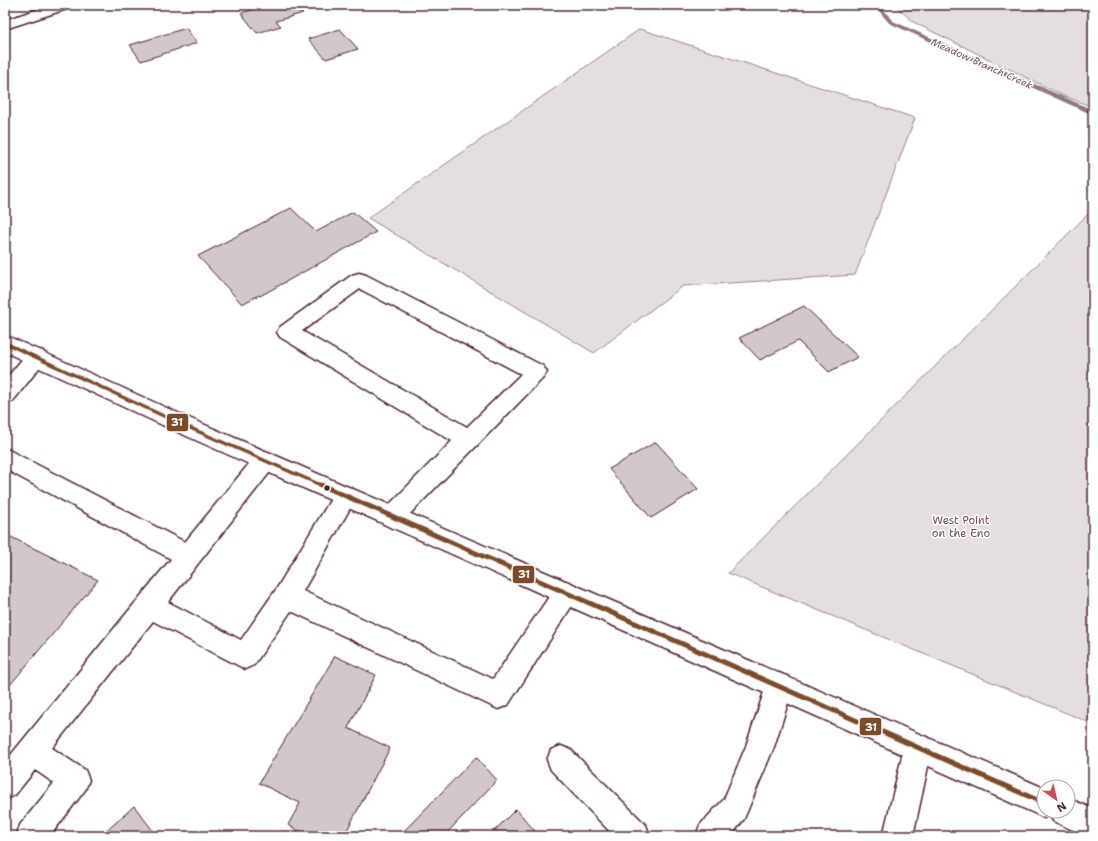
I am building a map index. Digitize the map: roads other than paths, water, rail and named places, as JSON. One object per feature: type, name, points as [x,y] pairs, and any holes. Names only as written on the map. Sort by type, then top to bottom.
[{"type":"main road","points":[[5,25],[65,5]]},
{"type":"main road","points":[[392,517],[469,440],[536,372],[358,280],[287,332],[469,440]]},
{"type":"main road","points":[[5,343],[181,424],[1036,800]]},
{"type":"main road","points":[[5,395],[36,357]]},
{"type":"main road","points":[[5,458],[189,556]]},
{"type":"main road","points":[[5,785],[265,461]]},
{"type":"main road","points":[[150,606],[245,656],[286,596],[345,496]]},
{"type":"main road","points":[[286,596],[498,695],[566,593]]},
{"type":"main road","points":[[711,836],[734,809],[760,747],[779,687]]},
{"type":"main road","points":[[898,836],[918,748]]},
{"type":"main road","points":[[31,836],[75,780],[32,752]]},
{"type":"main road","points":[[561,760],[635,836]]},
{"type":"main road","points":[[1076,817],[1093,824]]},
{"type":"waterway","name":"Meadow Branch Creek","points":[[877,5],[891,22],[1093,113]]},
{"type":"park label","name":"West Point on the Eno","points":[[961,526]]}]
